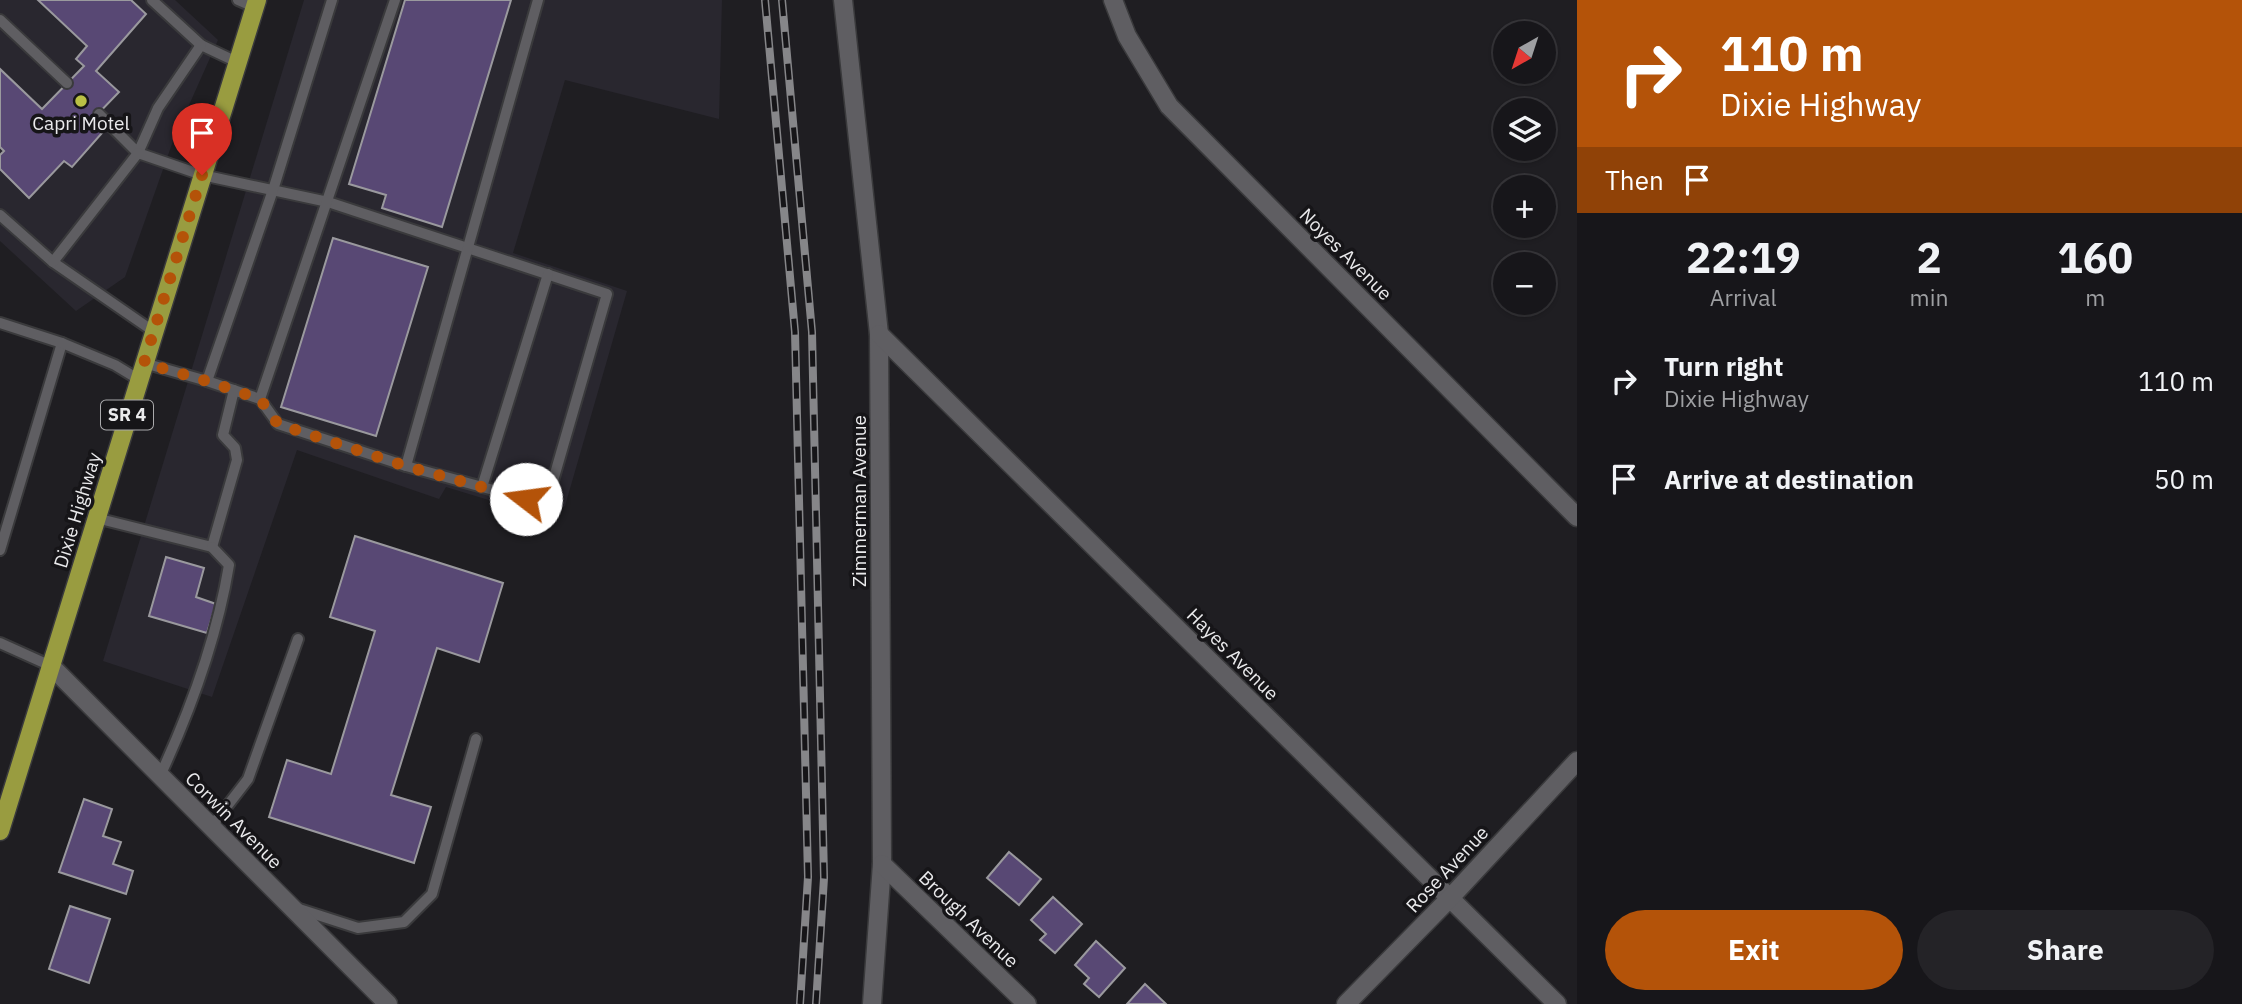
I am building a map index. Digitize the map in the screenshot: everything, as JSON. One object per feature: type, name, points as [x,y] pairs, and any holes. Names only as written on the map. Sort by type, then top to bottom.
[{"type":"main road","name":"Dixie Highway","points":[[0,831],[256,4]]},
{"type":"street","name":"Zimmerman Avenue","points":[[843,0],[879,334],[882,864],[872,1004]]},
{"type":"street","name":"Noyes Avenue","points":[[1113,0],[1127,36],[1169,106],[1577,517]]},
{"type":"street","name":"Hayes Avenue","points":[[879,334],[1557,1004]]},
{"type":"street","name":"Corwin Avenue","points":[[51,666],[388,1004]]},
{"type":"street","name":"Rose Avenue","points":[[1346,1004],[1450,898],[1577,761]]},
{"type":"street","name":"Brough Avenue","points":[[882,864],[1027,1004]]},
{"type":"lane","points":[[152,0],[201,45],[237,62]]},
{"type":"lane","points":[[237,0],[256,4]]},
{"type":"lane","points":[[207,381],[273,190],[332,0]]},
{"type":"lane","points":[[260,399],[395,0]]},
{"type":"lane","points":[[405,466],[538,0]]},
{"type":"lane","points":[[0,20],[67,83]]},
{"type":"lane","points":[[53,262],[138,153],[158,108],[201,45]]},
{"type":"lane","points":[[0,323],[62,343],[115,365],[207,381],[260,399],[278,424],[405,466],[526,499],[548,498],[607,294],[328,202],[202,175],[138,153],[99,114]]},
{"type":"lane","points":[[0,215],[53,262],[153,331]]},
{"type":"lane","points":[[482,487],[548,274]]},
{"type":"lane","points":[[0,550],[62,343]]},
{"type":"lane","points":[[212,547],[237,460],[235,448],[223,435],[234,390]]},
{"type":"lane","points":[[96,518],[212,547],[229,565],[224,596],[186,720],[160,776]]},
{"type":"lane","points":[[211,827],[248,779],[298,639]]},
{"type":"lane","points":[[0,643],[51,666]]},
{"type":"lane","points":[[290,906],[358,928],[404,922],[432,894],[476,739]]},
{"type":"shaded area","points":[[0,0],[175,0],[218,40],[173,141],[125,277],[76,311],[0,241]]},
{"type":"shaded area","points":[[304,0],[722,0],[719,119],[565,80],[513,253],[627,291],[565,506],[544,517],[446,487],[439,499],[297,450],[212,697],[103,661]]},
{"type":"building","name":"Capri Motel","points":[[38,0],[131,0],[146,14],[96,71],[119,92],[91,121],[102,133],[72,167],[64,161],[29,198],[0,169],[0,155],[4,151],[0,147],[0,69],[42,109],[84,66],[76,59],[87,46]]},
{"type":"building","points":[[405,0],[511,0],[442,227],[382,208],[386,195],[349,184]]},
{"type":"building","points":[[333,238],[428,267],[376,436],[281,407]]},
{"type":"building","points":[[355,536],[503,583],[479,662],[437,648],[391,795],[431,807],[414,863],[269,817],[287,760],[331,774],[375,631],[330,617]]},
{"type":"building","points":[[166,557],[204,568],[196,597],[216,604],[207,633],[149,616]]},
{"type":"building","points":[[84,799],[112,809],[103,836],[121,842],[113,864],[133,871],[126,894],[59,872]]},
{"type":"building","points":[[1009,852],[1041,879],[1019,905],[987,878]]},
{"type":"building","points":[[1053,897],[1082,924],[1055,953],[1040,940],[1046,934],[1031,920]]},
{"type":"building","points":[[70,906],[110,919],[89,983],[49,969]]},
{"type":"building","points":[[1096,941],[1125,968],[1099,997],[1084,984],[1089,978],[1075,965]]},
{"type":"building","points":[[1145,984],[1166,1004],[1127,1004]]},
{"type":"railway","points":[[765,0],[795,332],[808,877],[800,1004]]},
{"type":"railway","points":[[782,0],[812,332],[824,878],[816,1004]]},
{"type":"place","name":"Capri Motel","points":[[81,101]]},
{"type":"route","points":[[202,175],[144,363],[260,399],[278,424],[405,466],[526,499]]}]
